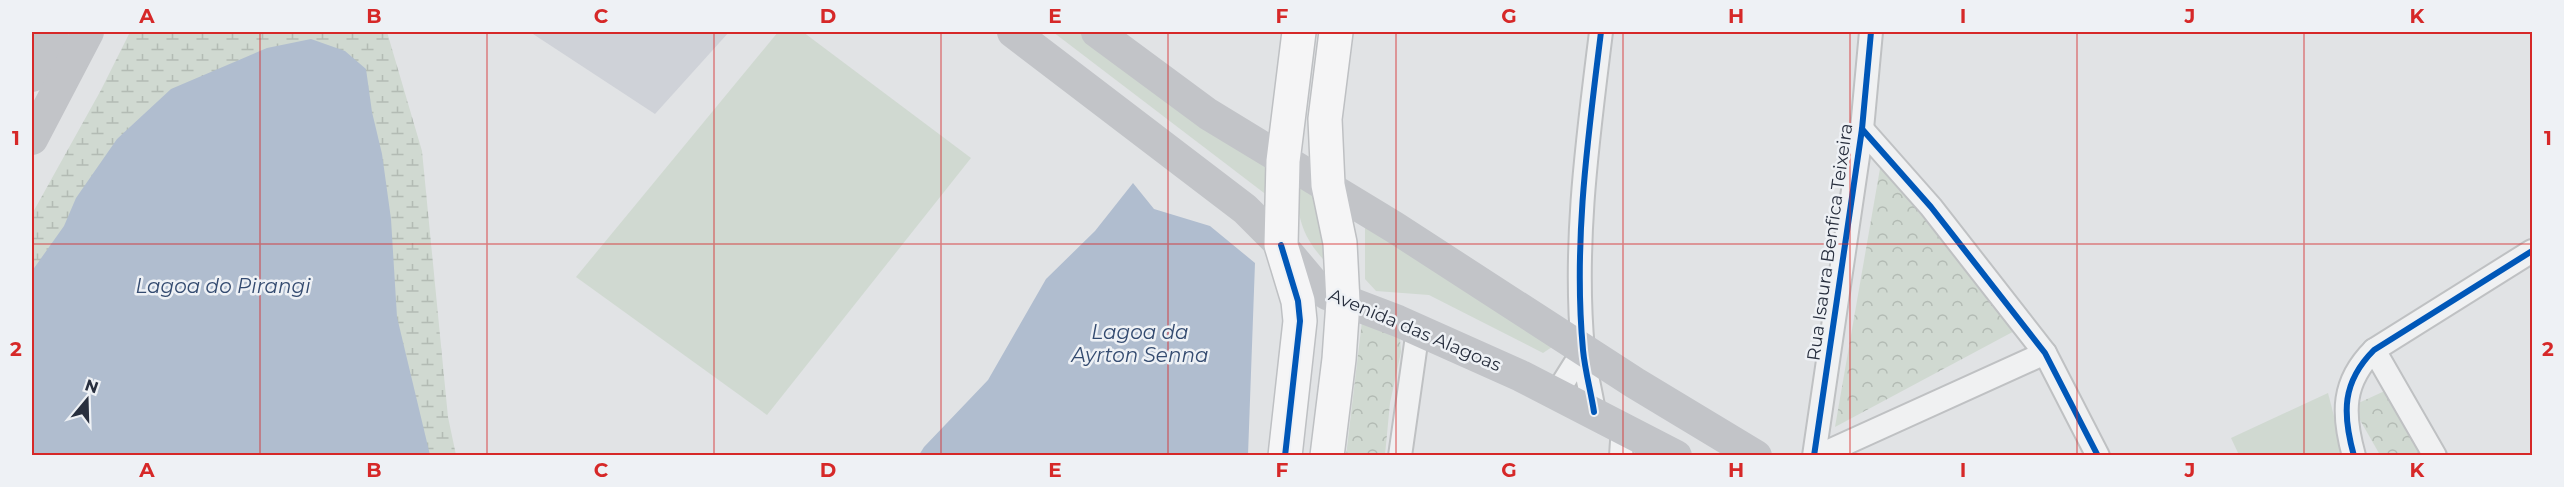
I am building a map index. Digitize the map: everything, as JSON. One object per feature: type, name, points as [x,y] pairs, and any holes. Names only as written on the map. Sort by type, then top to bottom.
[{"type":"main road","points":[[32,76],[53,32]]},
{"type":"main road","points":[[32,139],[88,32]]},
{"type":"main road","points":[[1097,32],[1191,102],[1283,161],[1328,185],[1583,351],[1756,456]]},
{"type":"main road","points":[[1285,456],[1300,321],[1298,301],[1281,245],[1283,161],[1299,32]]},
{"type":"main road","points":[[1327,456],[1339,359],[1343,302],[1340,243],[1328,185],[1325,119],[1336,32]]},
{"type":"main road","name":"Avenida das Alagoas","points":[[1022,34],[1217,187],[1281,245],[1313,283],[1343,302],[1418,329],[1594,412],[1622,441],[1676,456]]},
{"type":"street","points":[[1594,412],[1583,351],[1582,203],[1601,32]]},
{"type":"street","name":"Rua Isaura Benfica Teixeira","points":[[1816,456],[1862,129],[1871,32]]},
{"type":"street","points":[[1862,129],[1931,207],[2045,353],[2098,456]]},
{"type":"street","points":[[2354,456],[2347,433],[2347,402],[2353,376],[2358,366],[2374,350],[2532,251]]},
{"type":"street","points":[[1400,456],[1418,329]]},
{"type":"street","points":[[2374,350],[2435,456]]},
{"type":"street","points":[[1556,394],[1583,351]]},
{"type":"street","points":[[1816,456],[2045,353]]},
{"type":"shaded area","points":[[530,32],[729,32],[655,114]]},
{"type":"green space","name":"Lagoa do Pirangi","points":[[130,32],[387,32],[422,151],[448,417],[456,455],[32,456],[32,214],[101,90]]},
{"type":"green space","points":[[778,32],[803,32],[971,158],[767,415],[576,277]]},
{"type":"green space","points":[[1053,32],[1094,32],[1268,154],[1272,199]]},
{"type":"green space","points":[[1882,157],[2020,328],[1835,427]]},
{"type":"green space","points":[[1294,177],[1322,195],[1339,277],[1317,252],[1305,232],[1298,210]]},
{"type":"green space","points":[[1365,211],[1555,345],[1543,353],[1429,295],[1376,291],[1365,279]]},
{"type":"green space","points":[[1362,321],[1399,327],[1401,352],[1390,403],[1385,455],[1346,456]]},
{"type":"green space","points":[[2389,389],[2428,455],[2380,455],[2352,406]]},
{"type":"green space","points":[[2328,393],[2344,455],[2239,455],[2231,438]]},
{"type":"water","name":"Lagoa do Pirangi","points":[[311,39],[345,51],[366,69],[372,112],[382,154],[391,219],[397,317],[430,455],[32,455],[32,271],[64,226],[76,198],[117,139],[171,89],[267,48]]},
{"type":"water","name":"Lagoa da Ayrton Senna","points":[[1133,183],[1154,209],[1210,226],[1255,263],[1248,455],[919,455],[988,380],[1046,279],[1095,231]]},
{"type":"cycle path","points":[[1594,412],[1583,350],[1580,270],[1583,190],[1601,32]]},
{"type":"cycle path","points":[[1814,456],[1862,129],[1871,32]]},
{"type":"cycle path","points":[[1862,129],[1931,207],[2045,353],[2098,456]]},
{"type":"cycle path","points":[[1281,245],[1298,301],[1300,321],[1285,456]]},
{"type":"cycle path","points":[[2354,456],[2348,426],[2347,399],[2350,386],[2363,362],[2374,350],[2532,251]]}]
